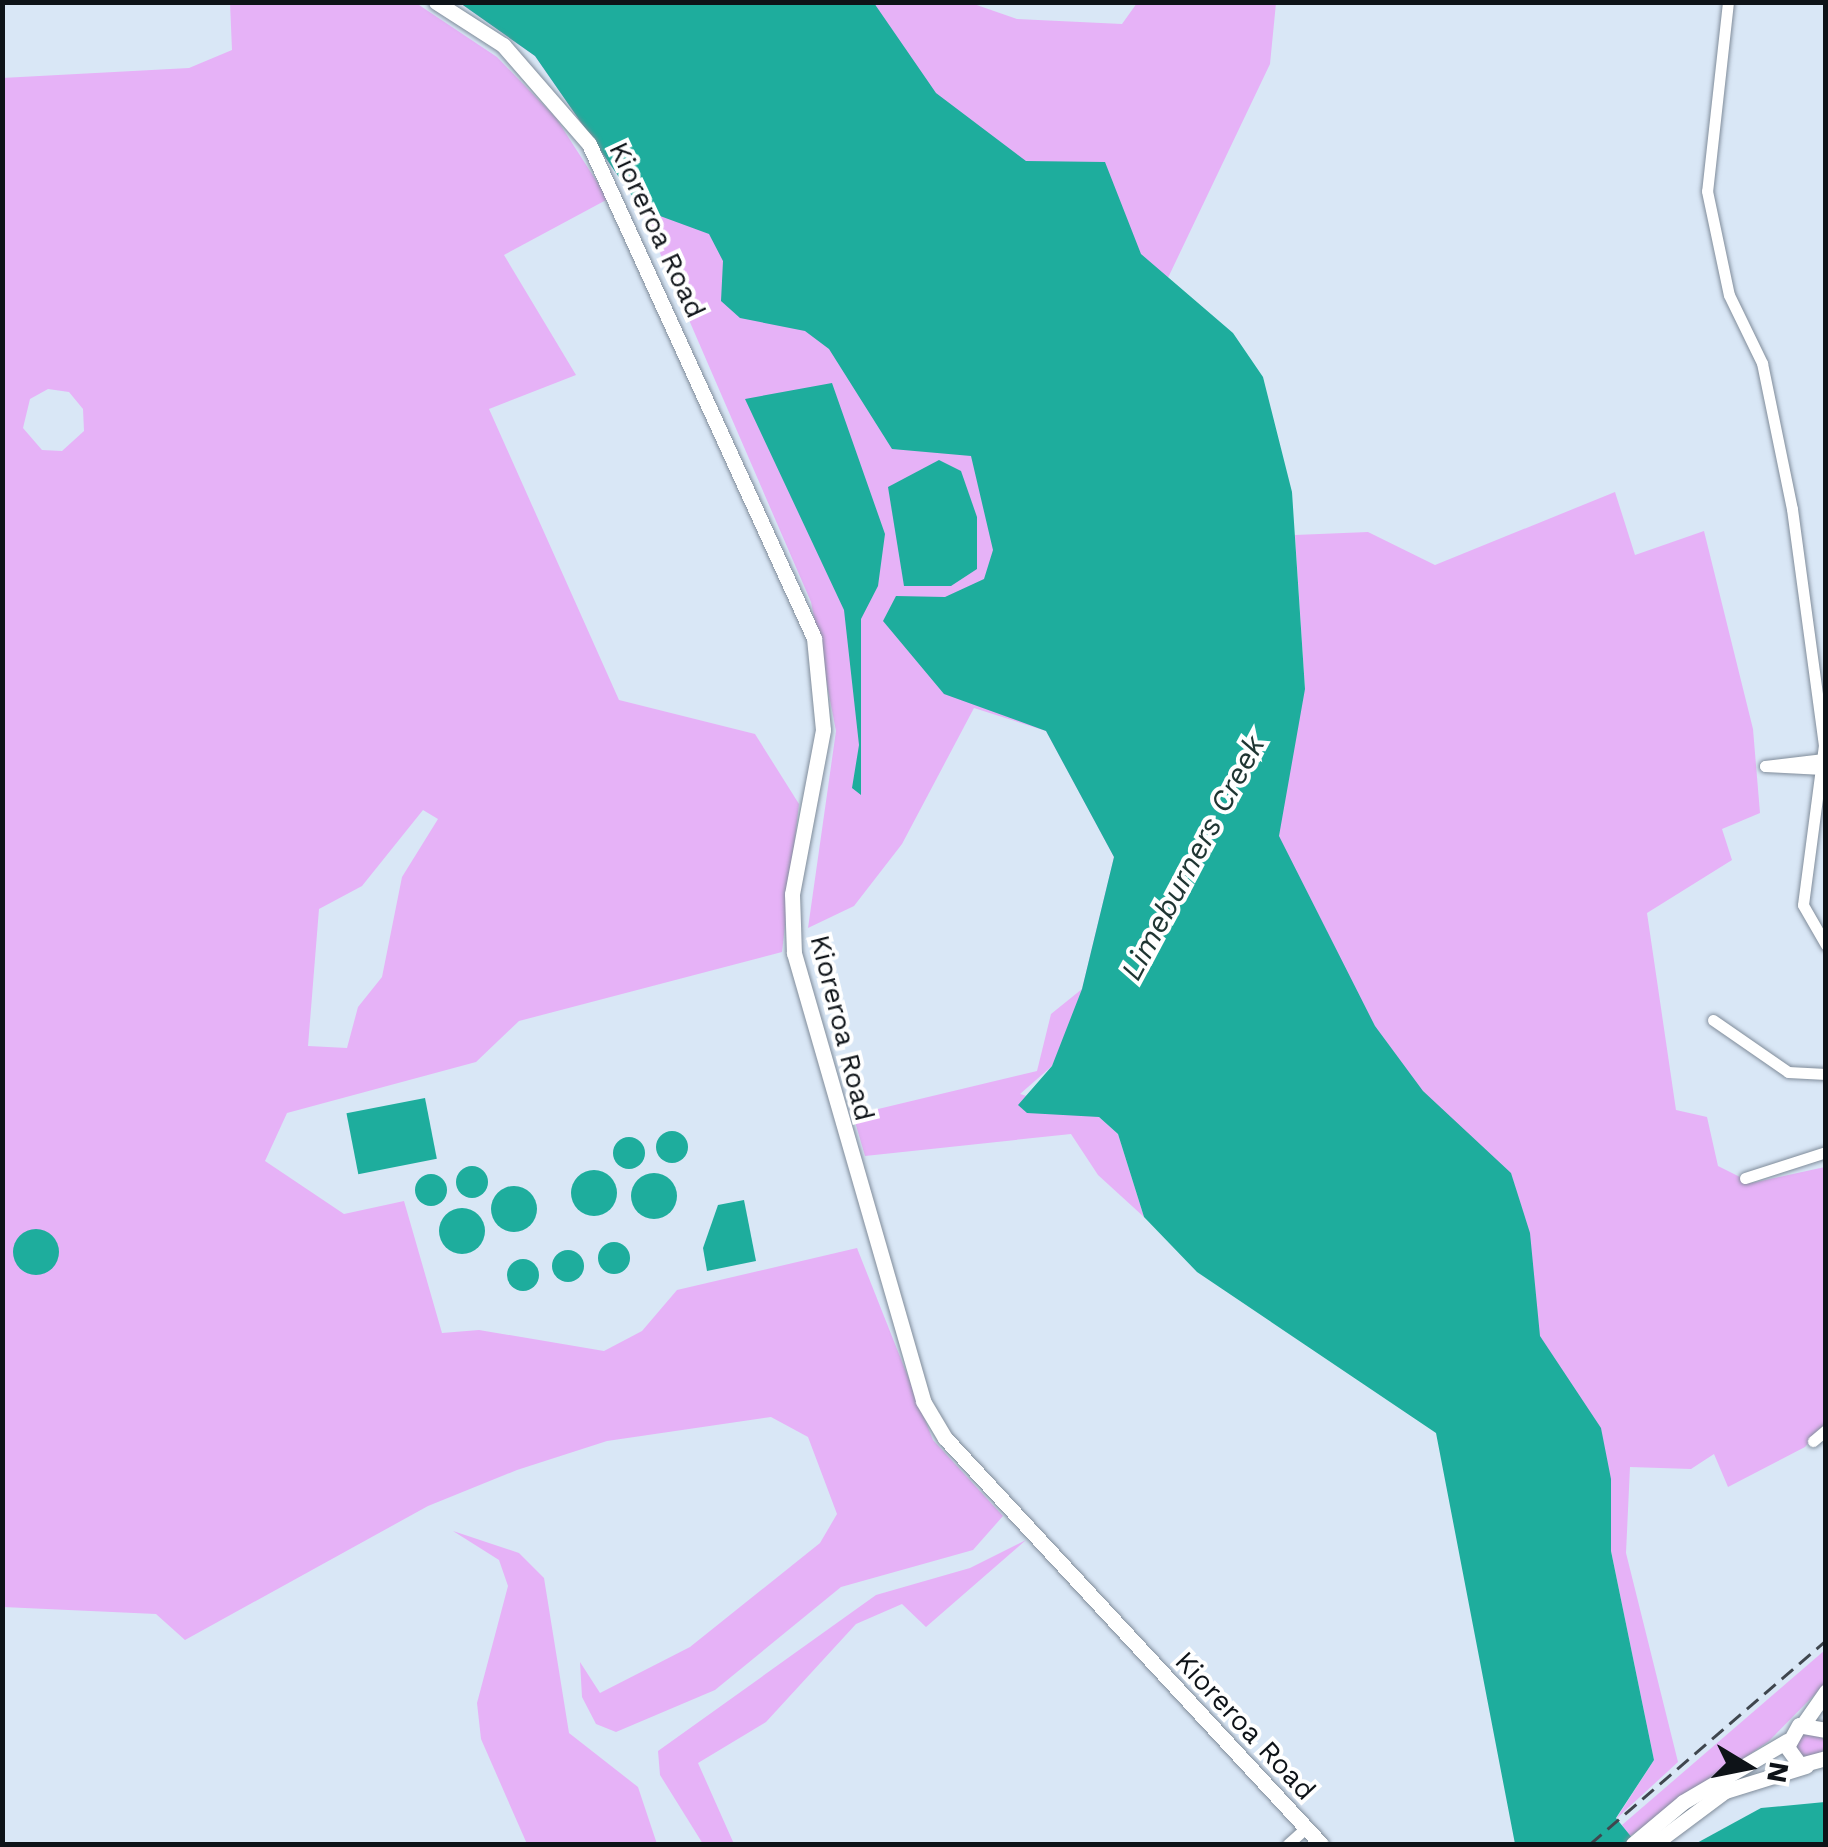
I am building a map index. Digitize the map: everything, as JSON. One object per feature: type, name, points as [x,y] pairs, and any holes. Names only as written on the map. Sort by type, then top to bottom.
[{"type":"main road","name":"Kioreroa Road","points":[[436,2],[503,45],[589,144],[814,638],[823,730],[792,894],[797,973],[922,1401],[945,1438],[1321,1844]]},
{"type":"main road","points":[[1654,1844],[1665,1825],[1787,1741],[1826,1691]]},
{"type":"main road","points":[[1804,1723],[1825,1729]]},
{"type":"main road","points":[[1787,1741],[1818,1765]]},
{"type":"main road","points":[[1633,1844],[1725,1791],[1818,1765]]},
{"type":"street","points":[[1728,2],[1707,191],[1729,294],[1758,348],[1786,480],[1823,764],[1803,905],[1826,945]]},
{"type":"street","points":[[1713,1020],[1788,1072],[1826,1074]]},
{"type":"street","points":[[1745,1178],[1826,1152]]},
{"type":"street","points":[[1812,1441],[1826,1430]]},
{"type":"street","points":[[1288,1844],[1306,1828]]},
{"type":"shaded area","points":[[968,2],[1017,19],[1122,24],[1137,3],[1276,3],[1270,64],[1166,282],[1189,300],[656,3]]},
{"type":"shaded area","points":[[230,3],[416,3],[497,57],[556,118],[608,199],[504,255],[576,375],[489,409],[619,700],[755,734],[799,804],[782,952],[519,1021],[476,1062],[287,1113],[265,1161],[344,1214],[404,1201],[442,1333],[479,1330],[604,1351],[642,1331],[677,1290],[857,1248],[933,1440],[1003,1516],[973,1550],[841,1587],[715,1690],[616,1732],[596,1724],[582,1697],[580,1662],[600,1693],[690,1647],[820,1543],[837,1514],[808,1437],[771,1417],[607,1441],[517,1470],[428,1506],[185,1640],[156,1614],[3,1607],[2,78],[189,68],[232,50]],"holes":[[[48,389],[69,392],[83,409],[84,431],[62,451],[42,450],[23,428],[30,399]],[[423,810],[438,819],[402,877],[382,977],[358,1007],[347,1048],[308,1046],[319,909],[362,886]]]},
{"type":"shaded area","points":[[460,3],[625,3],[1242,679],[1052,1066],[1020,1094],[1099,1117],[1118,1134],[1144,1217],[1098,1175],[1071,1134],[865,1156],[853,1115],[1037,1071],[1051,1014],[1082,989],[1114,857],[1046,731],[974,708],[902,844],[854,906],[808,928],[836,731],[811,602],[641,209],[535,56]]},
{"type":"shaded area","points":[[1615,492],[1635,555],[1704,531],[1753,729],[1760,813],[1722,829],[1732,860],[1647,913],[1676,1110],[1707,1117],[1718,1166],[1752,1183],[1825,1167],[1825,1423],[1805,1447],[1728,1487],[1714,1454],[1691,1469],[1630,1467],[1626,1553],[1678,1762],[1616,1819],[1654,1760],[1611,1551],[1601,1428],[1531,1399],[1228,866],[1305,689],[1295,535],[1368,532],[1435,565]]},
{"type":"shaded area","points":[[453,1531],[519,1553],[544,1578],[569,1733],[638,1787],[657,1844],[527,1844],[481,1739],[477,1703],[508,1586],[499,1560]]},
{"type":"shaded area","points":[[1026,1540],[926,1627],[902,1604],[856,1624],[766,1722],[698,1763],[734,1844],[703,1844],[660,1775],[658,1751],[876,1595],[970,1568]]},
{"type":"shaded area","points":[[1825,1650],[1825,1684],[1769,1741],[1630,1836],[1622,1825]]},
{"type":"shaded area","points":[[1810,1731],[1820,1735],[1824,1745],[1820,1755],[1810,1759],[1800,1755],[1796,1745],[1800,1735]]},
{"type":"water","name":"Limeburners Creek","points":[[460,3],[874,3],[936,93],[1026,161],[1105,162],[1141,254],[1233,333],[1263,377],[1292,492],[1305,689],[1279,836],[1375,1026],[1423,1091],[1511,1173],[1530,1233],[1540,1336],[1601,1428],[1611,1479],[1611,1551],[1654,1760],[1616,1818],[1637,1844],[1515,1844],[1436,1433],[1197,1272],[1144,1217],[1118,1134],[1099,1117],[1027,1113],[1018,1105],[1052,1066],[1082,989],[1114,857],[1046,731],[944,694],[883,621],[896,596],[945,597],[984,579],[993,550],[971,456],[892,449],[829,349],[805,331],[740,318],[721,301],[723,261],[709,234],[641,209],[535,56]]},
{"type":"water","points":[[832,383],[885,534],[878,586],[861,619],[861,795],[852,788],[859,745],[844,610],[745,399]]},
{"type":"water","points":[[939,460],[961,471],[977,517],[977,569],[951,586],[904,586],[888,487]]},
{"type":"water","points":[[425,1098],[437,1159],[358,1174],[346,1113]]},
{"type":"water","points":[[672,1131],[683,1136],[688,1147],[683,1158],[672,1163],[661,1158],[656,1147],[661,1136]]},
{"type":"water","points":[[629,1137],[640,1142],[645,1153],[640,1164],[629,1169],[618,1164],[613,1153],[618,1142]]},
{"type":"water","points":[[472,1166],[483,1171],[488,1182],[483,1193],[472,1198],[461,1193],[456,1182],[461,1171]]},
{"type":"water","points":[[594,1170],[610,1177],[617,1193],[610,1209],[594,1216],[578,1209],[571,1193],[578,1177]]},
{"type":"water","points":[[654,1173],[670,1180],[677,1196],[670,1212],[654,1219],[638,1212],[631,1196],[638,1180]]},
{"type":"water","points":[[431,1174],[442,1179],[447,1190],[442,1201],[431,1206],[420,1201],[415,1190],[420,1179]]},
{"type":"water","points":[[514,1186],[530,1193],[537,1209],[530,1225],[514,1232],[498,1225],[491,1209],[498,1193]]},
{"type":"water","points":[[744,1200],[756,1261],[707,1271],[703,1248],[718,1205]]},
{"type":"water","points":[[462,1208],[478,1215],[485,1231],[478,1247],[462,1254],[446,1247],[439,1231],[446,1215]]},
{"type":"water","points":[[36,1229],[52,1236],[59,1252],[52,1268],[36,1275],[20,1268],[13,1252],[20,1236]]},
{"type":"water","points":[[614,1242],[625,1247],[630,1258],[625,1269],[614,1274],[603,1269],[598,1258],[603,1247]]},
{"type":"water","points":[[568,1250],[579,1255],[584,1266],[579,1277],[568,1282],[557,1277],[552,1266],[557,1255]]},
{"type":"water","points":[[523,1259],[534,1264],[539,1275],[534,1286],[523,1291],[512,1286],[507,1275],[512,1264]]},
{"type":"water","points":[[1825,1802],[1825,1844],[1695,1844],[1761,1808]]},
{"type":"railway","points":[[1590,1844],[1826,1640]]}]
